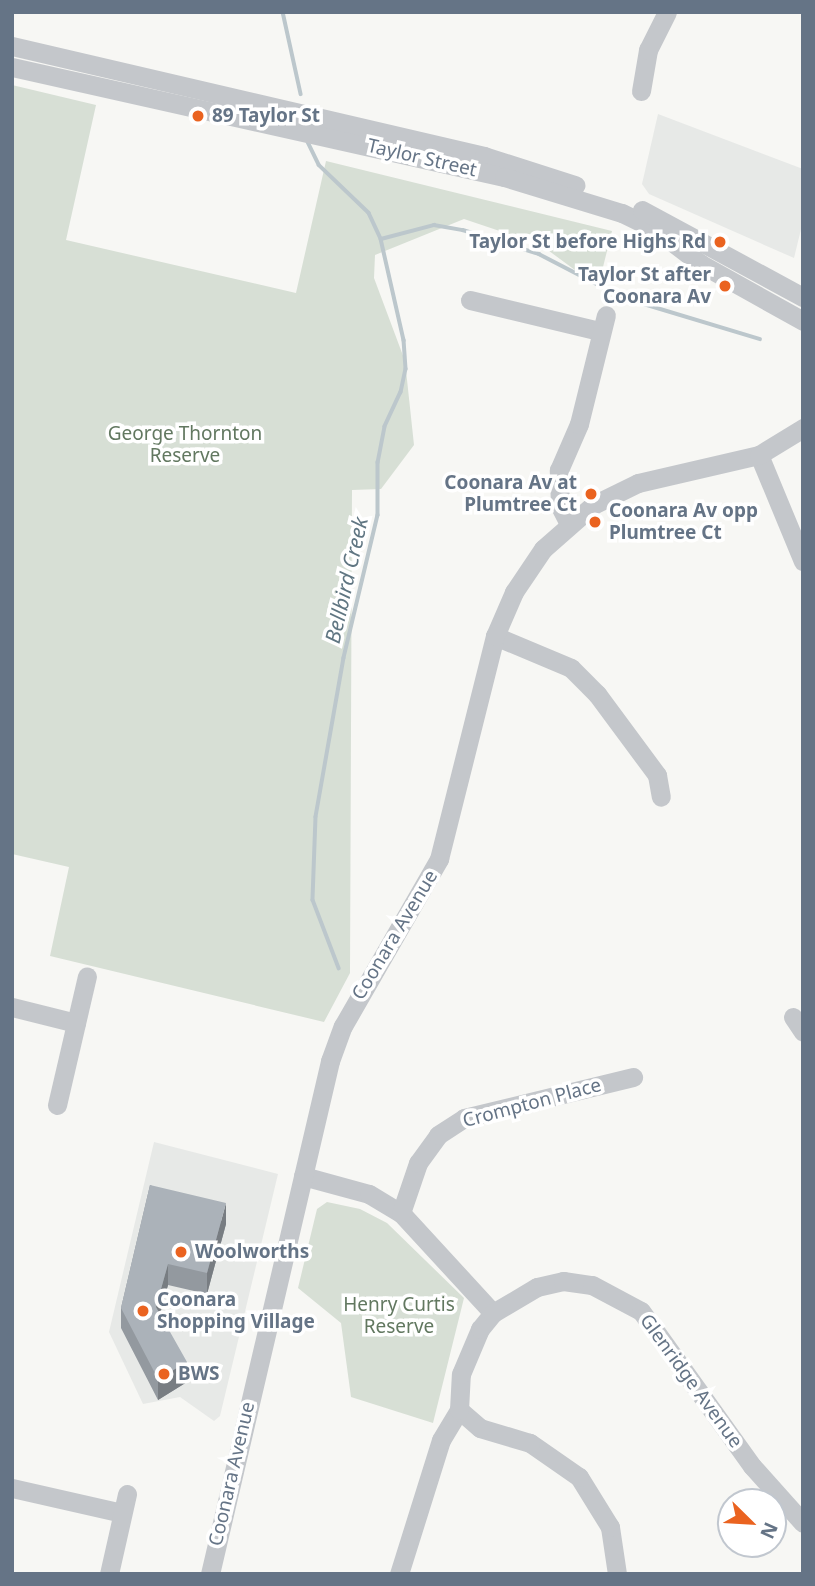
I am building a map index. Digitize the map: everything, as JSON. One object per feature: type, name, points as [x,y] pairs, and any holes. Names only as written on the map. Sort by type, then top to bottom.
[{"type":"street","points":[[641,91],[648,50],[667,12]]},
{"type":"street","name":"Taylor Street","points":[[12,46],[529,169],[659,216],[803,298]]},
{"type":"street","name":"Taylor Street","points":[[12,67],[504,177],[622,213],[655,229],[701,264],[803,321]]},
{"type":"street","points":[[470,300],[603,323],[579,424],[559,470],[560,506],[569,524]]},
{"type":"street","name":"Coonara Avenue","points":[[209,1574],[303,1176],[342,1026],[439,859],[495,636],[527,569],[569,524],[593,505],[638,483],[759,455],[803,428]]},
{"type":"street","points":[[759,455],[803,561]]},
{"type":"street","points":[[495,636],[571,668],[597,694],[657,775],[661,797]]},
{"type":"street","points":[[57,1105],[87,976]]},
{"type":"street","points":[[12,1007],[76,1023]]},
{"type":"street","name":"Crompton Place","points":[[401,1213],[418,1163],[438,1135],[464,1118],[633,1077]]},
{"type":"street","points":[[303,1176],[369,1194],[401,1213],[493,1313]]},
{"type":"street","name":"Glenridge Avenue","points":[[459,1410],[467,1356],[493,1313],[537,1287],[563,1281],[592,1285],[620,1296],[658,1330],[752,1466],[803,1523]]},
{"type":"street","points":[[399,1574],[441,1440],[459,1410],[480,1427],[530,1443],[579,1477],[610,1527],[617,1574]]},
{"type":"street","points":[[12,1488],[125,1504],[109,1574]]},
{"type":"shaded area","points":[[658,114],[803,169],[803,221],[794,258],[649,194],[642,184]]},
{"type":"shaded area","name":"Coonara Shopping Village","points":[[154,1142],[278,1174],[220,1416],[214,1421],[180,1397],[143,1404],[109,1332]]},
{"type":"green space","name":"George Thornton Reserve","points":[[12,85],[96,105],[66,240],[296,293],[326,161],[612,231],[598,287],[541,245],[464,219],[375,255],[374,278],[405,361],[414,445],[381,489],[352,490],[350,973],[324,1022],[50,956],[69,867],[12,854]]},
{"type":"green space","name":"Henry Curtis Reserve","points":[[327,1202],[360,1209],[387,1223],[464,1298],[433,1423],[351,1397],[341,1323],[298,1288],[317,1209]]},
{"type":"building","name":"Coonara Shopping Village","points":[[150,1185],[226,1203],[207,1273],[168,1264],[156,1307],[187,1362],[158,1379],[121,1308]]},
{"type":"waterway","name":"Bellbird Creek","points":[[283,12],[301,94]]},
{"type":"waterway","name":"Bellbird Creek","points":[[308,142],[319,165],[369,213],[381,239],[404,340],[406,369],[401,392],[385,427],[378,462],[378,515],[344,658],[316,817],[313,900],[339,968]]},
{"type":"waterway","points":[[381,239],[434,225],[463,230],[539,254],[624,298],[760,339]]},
{"type":"place","name":"89 Taylor St","points":[[198,116]]},
{"type":"place","name":"Taylor St before Highs Rd","points":[[720,242]]},
{"type":"place","name":"Taylor St after Coonara Av","points":[[725,286]]},
{"type":"place","name":"Coonara Av at Plumtree Ct","points":[[591,494]]},
{"type":"place","name":"Coonara Av opp Plumtree Ct","points":[[595,522]]},
{"type":"place","name":"Woolworths","points":[[181,1252]]},
{"type":"place","name":"Coonara Shopping Village","points":[[143,1311]]},
{"type":"place","name":"BWS","points":[[164,1374]]}]
